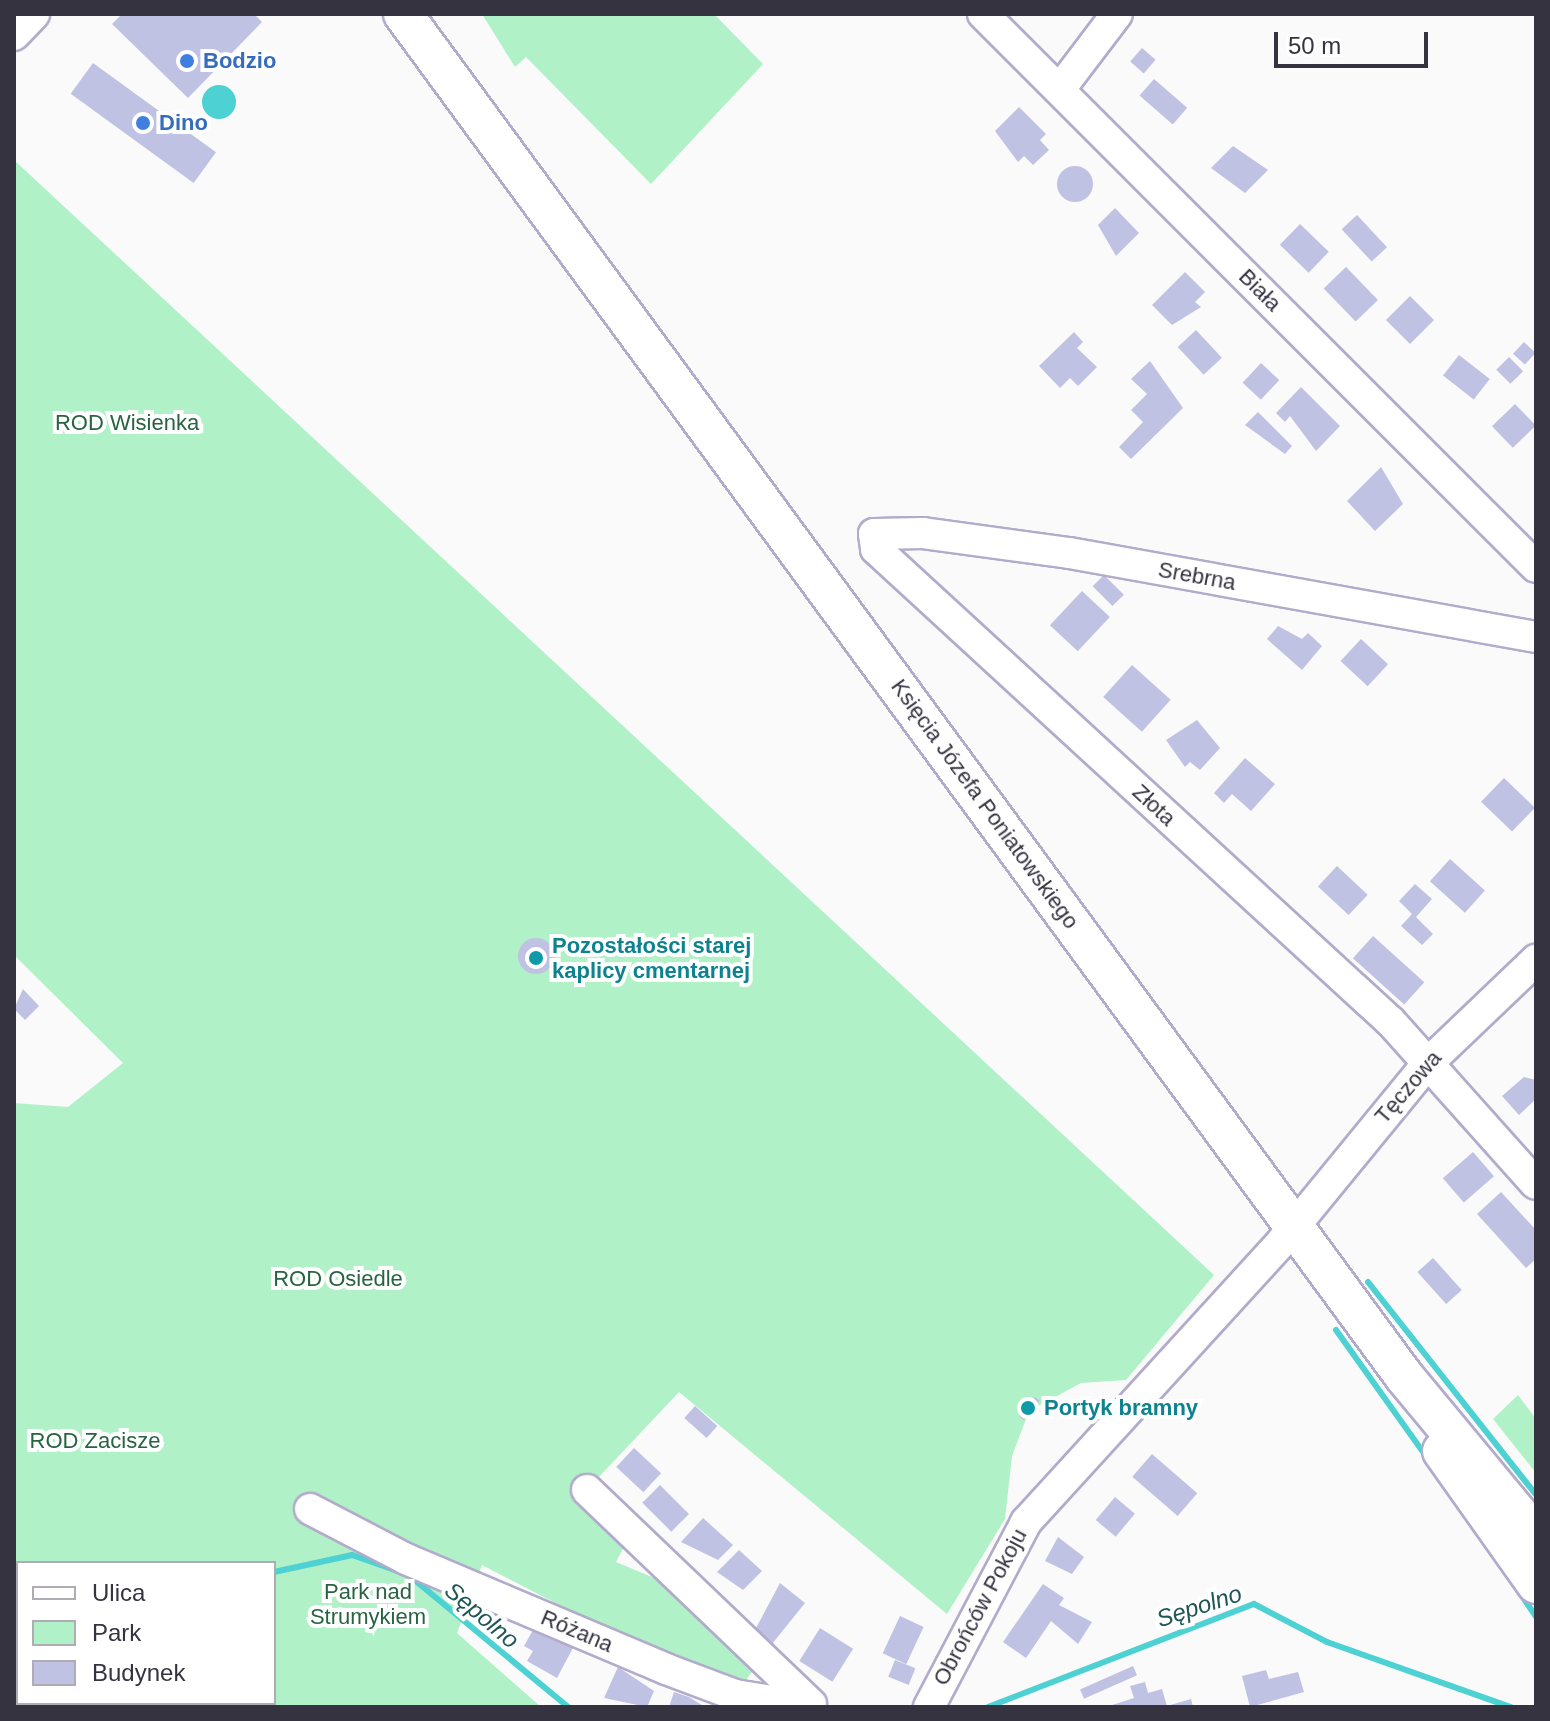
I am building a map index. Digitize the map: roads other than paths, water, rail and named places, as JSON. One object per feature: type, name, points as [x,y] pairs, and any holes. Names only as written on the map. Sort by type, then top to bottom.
[{"type":"main road","name":"Księcia Józefa Poniatowskiego","points":[[403,14],[1427,1407],[1471,1449],[1536,1535]]},
{"type":"main road","name":"Księcia Józefa Poniatowskiego","points":[[435,14],[543,201]]},
{"type":"main road","name":"Księcia Józefa Poniatowskiego","points":[[1427,1407],[1449,1462],[1536,1584]]},
{"type":"street","points":[[14,35],[34,14]]},
{"type":"street","name":"Biała","points":[[983,14],[1536,567]]},
{"type":"street","points":[[1060,89],[1117,14]]},
{"type":"street","name":"Srebrna","points":[[876,549],[878,530],[923,533],[1536,637]]},
{"type":"street","name":"Złota","points":[[876,549],[1391,1022],[1536,1184]]},
{"type":"street","name":"Tęczowa","points":[[1294,1226],[1427,1064],[1536,960]]},
{"type":"street","name":"Obrońców Pokoju","points":[[929,1707],[1026,1522],[1294,1226]]},
{"type":"street","name":"Różana","points":[[587,1490],[744,1647],[813,1707]]},
{"type":"street","name":"Różana","points":[[310,1509],[406,1559],[666,1669],[735,1695],[813,1707]]},
{"type":"water","points":[[219,85],[231,90],[236,102],[231,114],[219,119],[207,114],[202,102],[207,90]]},
{"type":"waterway","points":[[1368,1282],[1536,1495]]},
{"type":"waterway","points":[[1336,1330],[1428,1459]]},
{"type":"waterway","name":"Sępolno","points":[[276,1572],[352,1555],[398,1571]]},
{"type":"waterway","name":"Sępolno","points":[[411,1577],[568,1707]]},
{"type":"waterway","points":[[1520,1593],[1536,1617]]},
{"type":"waterway","name":"Sępolno","points":[[988,1707],[1254,1604],[1327,1642],[1511,1707]]},
{"type":"place","name":"Bodzio","points":[[187,61]]},
{"type":"place","name":"Dino","points":[[143,123]]},
{"type":"place","name":"Pozostałości starej kaplicy cmentarnej","points":[[536,958]]},
{"type":"place","name":"Portyk bramny","points":[[1028,1408]]},
{"type":"park label","name":"ROD Wisienka","points":[[127,423]]},
{"type":"park label","name":"ROD Osiedle","points":[[338,1279]]},
{"type":"park label","name":"ROD Zacisze","points":[[95,1441]]},
{"type":"park label","name":"Park nad Strumykiem","points":[[368,1604]]}]
